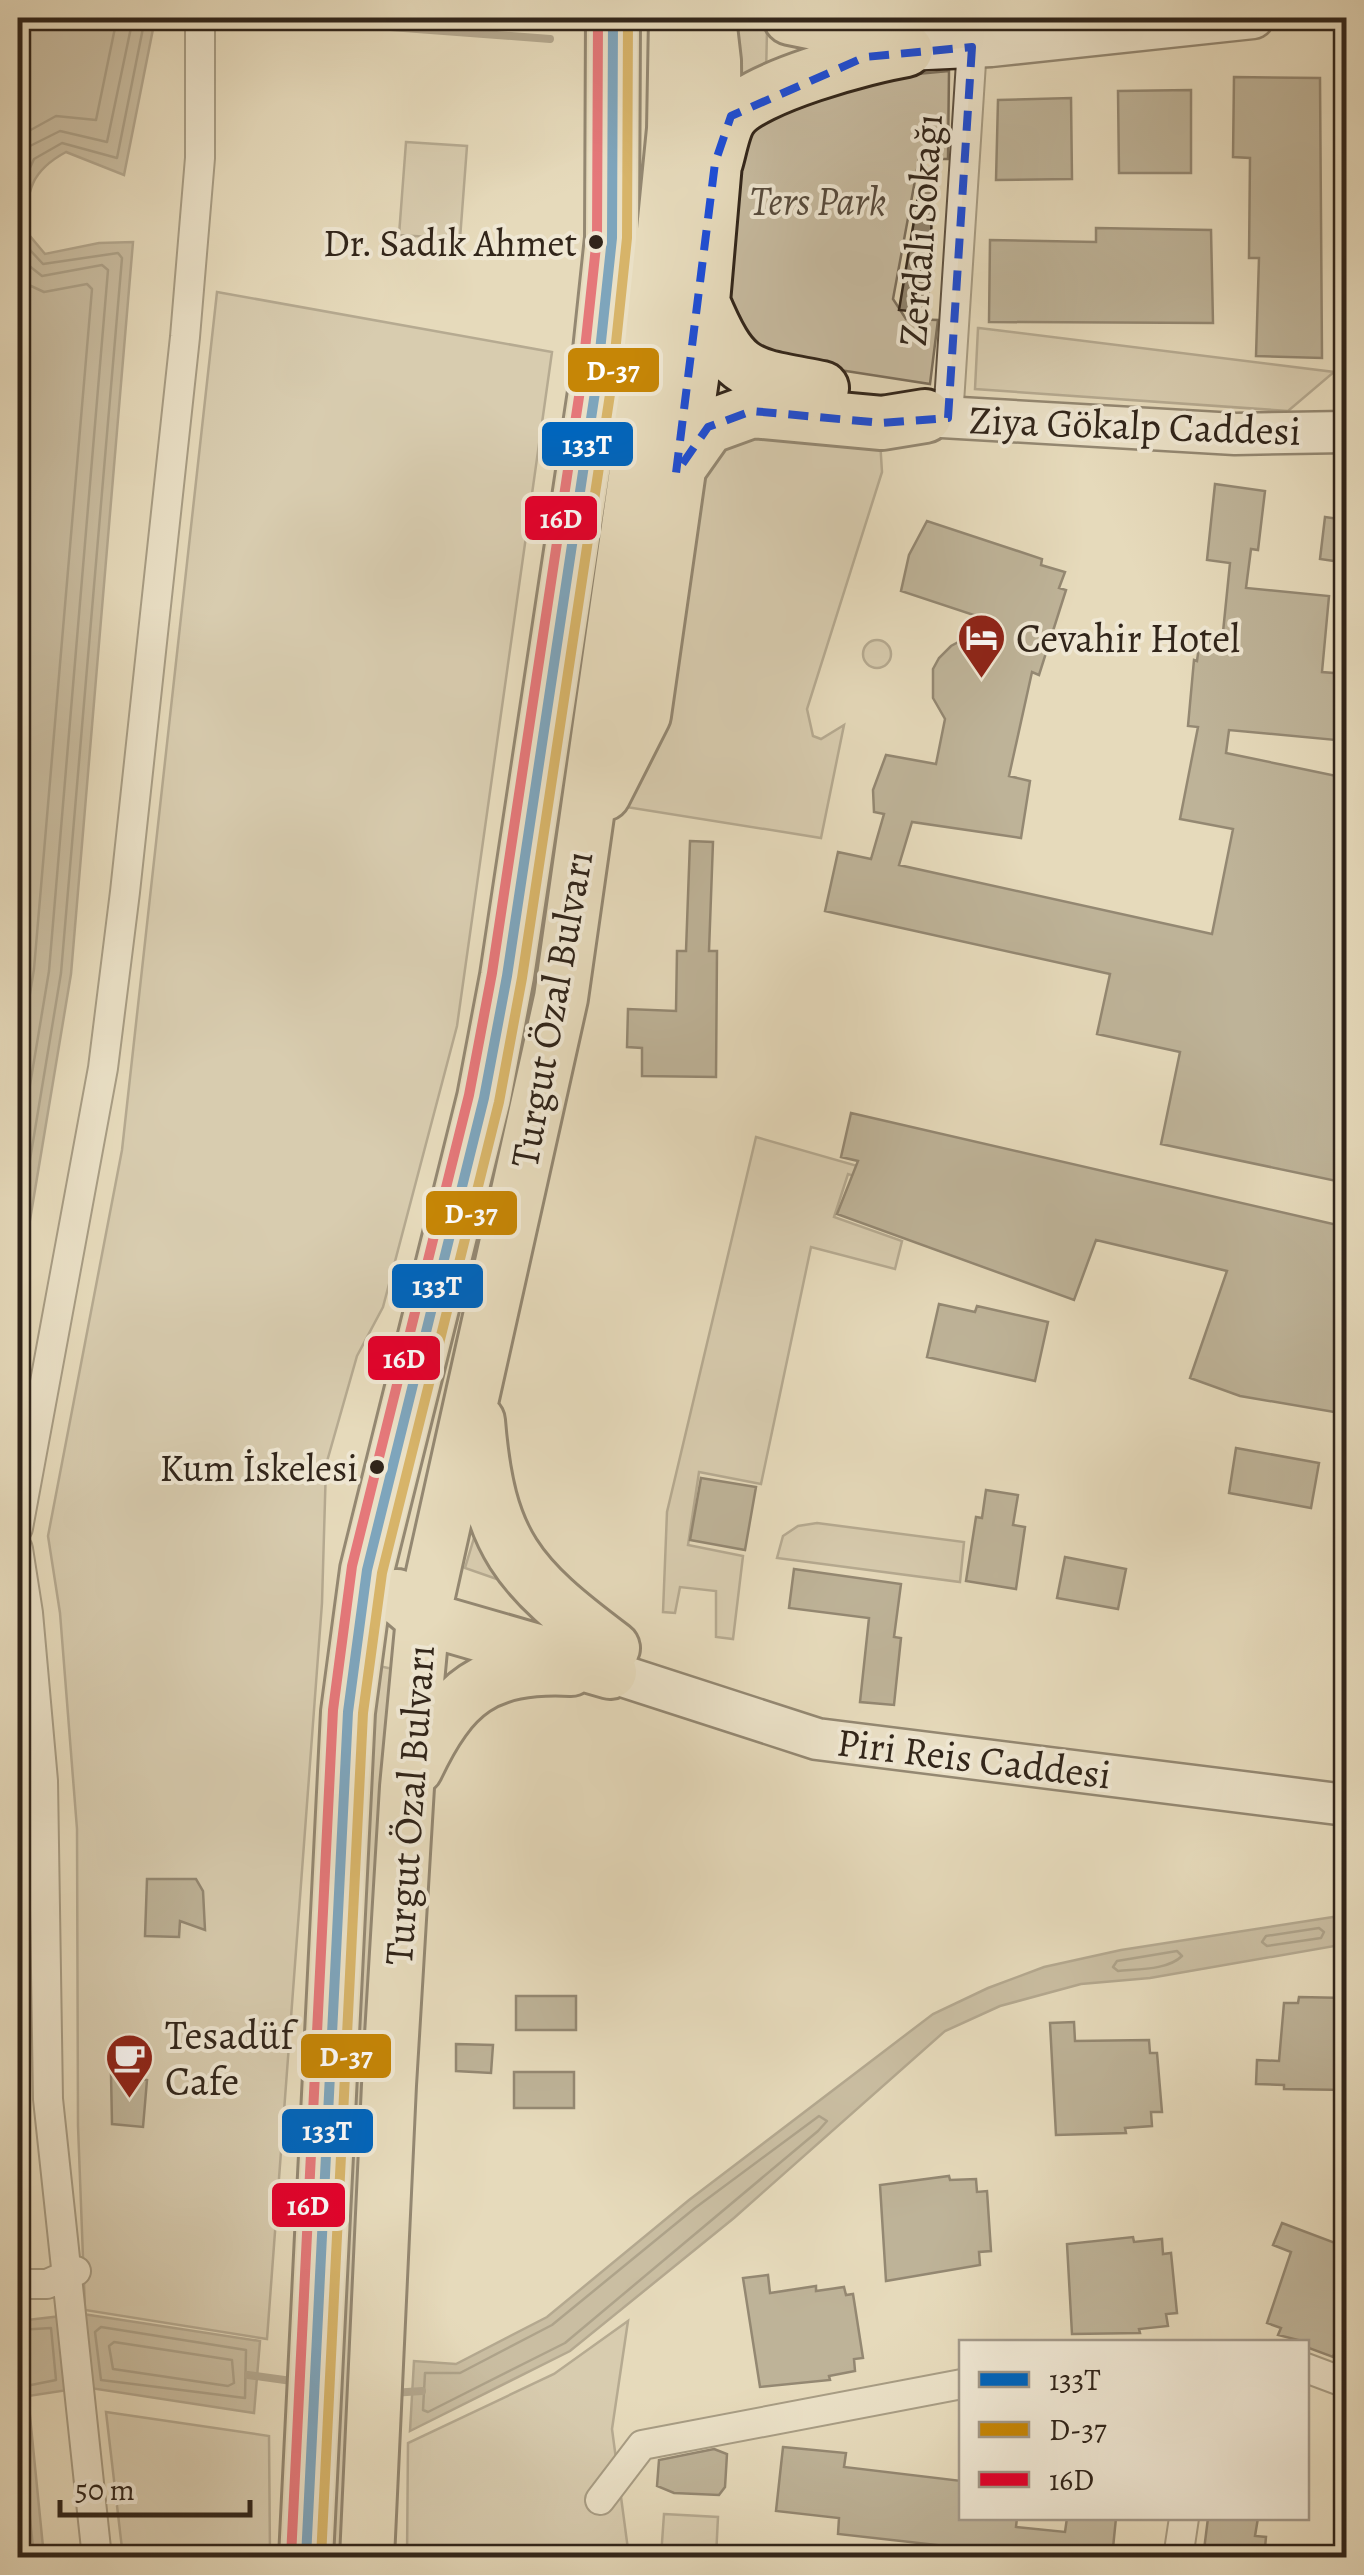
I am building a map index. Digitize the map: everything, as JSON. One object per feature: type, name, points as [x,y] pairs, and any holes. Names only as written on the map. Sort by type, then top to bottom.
[{"type":"highway","points":[[306,2558],[348,1712],[367,1570],[484,1098],[507,976],[597,379],[612,238],[613,18]]},
{"type":"highway","name":"Turgut Özal Bulvarı","points":[[367,2558],[370,2442],[407,1788],[426,1599],[560,998],[650,372],[674,129],[676,18]]},
{"type":"highway","points":[[581,840],[644,715],[703,302],[715,163],[714,61],[708,18]]},
{"type":"highway","points":[[790,18],[864,33],[907,34]]},
{"type":"highway","points":[[715,163],[731,116],[907,34]]},
{"type":"highway","points":[[703,302],[723,349],[732,361],[756,375],[870,395],[936,417]]},
{"type":"highway","points":[[676,472],[698,438],[725,417],[752,411],[882,423],[936,417]]},
{"type":"highway","points":[[476,1388],[482,1475],[491,1514],[538,1590],[611,1660]]},
{"type":"highway","points":[[367,1570],[426,1599],[611,1660]]},
{"type":"highway","points":[[407,1788],[446,1713],[484,1681],[534,1668],[611,1660]]},
{"type":"main road","points":[[907,34],[972,47],[1176,22],[1253,18]]},
{"type":"main road","name":"Ziya Gökalp Caddesi","points":[[936,417],[1234,434],[1346,432]]},
{"type":"main road","name":"Piri Reis Caddesi","points":[[611,1660],[818,1716],[1346,1790]]},
{"type":"main road","name":"Piri Reis Caddesi","points":[[611,1660],[817,1739],[1346,1805]]},
{"type":"street","points":[[18,1528],[104,1068],[185,337],[200,158],[200,18]]},
{"type":"street","name":"Zerdalı Sokağı","points":[[936,417],[972,47]]},
{"type":"street","points":[[18,1549],[28,1613],[42,1781],[48,2100],[71,2273],[69,2313],[97,2558]]},
{"type":"street","points":[[18,2284],[46,2284],[71,2273]]},
{"type":"street","points":[[1309,2369],[1346,2383]]},
{"type":"street","points":[[600,2500],[642,2445],[959,2385]]},
{"type":"street","points":[[1178,2558],[1184,2520]]},
{"type":"highlighted area","points":[[972,47],[948,418],[882,423],[752,411],[708,427],[676,473],[715,163],[731,116],[865,57]]},
{"type":"green space","points":[[737,21],[767,30],[766,75],[739,87]]},
{"type":"green space","name":"Ters Park","points":[[949,71],[948,159],[919,159],[893,299],[906,319],[938,320],[930,384],[762,358],[746,348],[721,276],[748,127],[884,77]]},
{"type":"green space","points":[[406,142],[467,146],[460,239],[399,235]]},
{"type":"green space","points":[[217,292],[552,352],[457,1026],[383,1307],[357,1356],[326,1465],[322,1603],[267,2339],[85,2310],[78,2126],[77,1829],[60,1613],[48,1536],[122,1150]]},
{"type":"green space","points":[[978,328],[1334,372],[1288,411],[975,389]]},
{"type":"green space","points":[[731,432],[880,440],[882,472],[807,709],[813,736],[821,739],[844,725],[821,838],[620,806],[697,459]]},
{"type":"green space","points":[[877,640],[887,644],[891,654],[887,664],[877,668],[867,664],[863,654],[867,644]]},
{"type":"green space","points":[[756,1137],[896,1177],[892,1188],[848,1174],[834,1217],[902,1241],[895,1269],[811,1247],[761,1484],[699,1472],[688,1545],[743,1556],[733,1639],[716,1637],[716,1591],[680,1587],[675,1613],[663,1612],[667,1512]]},
{"type":"green space","points":[[817,1523],[964,1542],[960,1582],[777,1558],[783,1536],[798,1526]]},
{"type":"green space","points":[[477,1528],[514,1585],[465,1568]]},
{"type":"green space","points":[[374,1665],[393,1669],[344,2557],[324,2558]]},
{"type":"green space","points":[[628,2321],[612,2429],[629,2557],[407,2558],[408,2443],[554,2374]]},
{"type":"green space","points":[[106,2412],[269,2436],[270,2557],[123,2557]]},
{"type":"green space","points":[[664,2514],[718,2517],[716,2557],[661,2557]]},
{"type":"water","points":[[18,18],[77,18],[91,22],[103,18],[170,18],[155,19],[124,175],[66,152],[38,175],[27,204],[25,230],[45,254],[99,243],[133,242],[71,974],[18,1292]]},
{"type":"water","points":[[1346,1915],[1346,1944],[1150,1978],[1081,1984],[1000,2006],[945,2031],[734,2218],[570,2351],[410,2431],[414,2361],[456,2364],[547,2317],[689,2200],[933,2014],[1044,1967],[1121,1950]]},
{"type":"water","points":[[83,2314],[260,2341],[254,2413],[90,2388]]},
{"type":"water","points":[[62,2316],[68,2390],[28,2396],[44,2557],[18,2558],[18,2321]]},
{"type":"building","points":[[1234,77],[1320,78],[1322,358],[1256,356],[1259,258],[1249,258],[1250,158],[1233,157]]},
{"type":"building","points":[[1191,90],[1191,173],[1119,173],[1118,91]]},
{"type":"building","points":[[1071,98],[1072,179],[996,180],[998,100]]},
{"type":"building","points":[[920,185],[933,186],[928,313],[899,310]]},
{"type":"building","points":[[1096,228],[1211,230],[1213,323],[989,322],[990,240],[1096,242]]},
{"type":"building","points":[[1215,484],[1265,491],[1258,550],[1251,549],[1246,588],[1329,596],[1322,672],[1346,674],[1346,741],[1229,730],[1226,753],[1346,778],[1346,1183],[1161,1144],[1180,1052],[1097,1034],[1110,974],[825,911],[838,852],[871,859],[884,814],[874,812],[873,790],[886,755],[936,764],[945,719],[933,698],[933,669],[939,658],[951,646],[995,622],[901,591],[909,555],[927,521],[1042,559],[1041,565],[1065,572],[1059,588],[1066,590],[1039,675],[1032,672],[1009,776],[1030,781],[1021,838],[912,822],[899,865],[1212,934],[1233,829],[1180,819],[1198,727],[1188,726],[1194,660],[1197,661],[1200,639],[1222,642],[1230,563],[1207,560]]},
{"type":"building","points":[[1325,517],[1346,520],[1341,562],[1320,559]]},
{"type":"building","points":[[690,841],[713,842],[709,951],[717,951],[716,1077],[642,1076],[642,1048],[627,1047],[628,1009],[676,1011],[677,951],[686,951]]},
{"type":"building","points":[[851,1113],[1346,1227],[1346,1414],[1240,1396],[1190,1378],[1227,1271],[1096,1240],[1074,1300],[837,1214],[858,1161],[841,1157]]},
{"type":"building","points":[[939,1304],[975,1312],[977,1306],[1048,1322],[1035,1381],[927,1357]]},
{"type":"building","points":[[1236,1448],[1319,1463],[1311,1508],[1229,1493]]},
{"type":"building","points":[[701,1478],[756,1487],[745,1550],[690,1540]]},
{"type":"building","points":[[986,1490],[1018,1495],[1013,1525],[1025,1527],[1016,1589],[966,1581],[976,1517],[982,1518]]},
{"type":"building","points":[[1065,1557],[1126,1569],[1118,1609],[1057,1598]]},
{"type":"building","points":[[794,1569],[901,1584],[894,1637],[901,1638],[894,1705],[860,1702],[869,1618],[789,1608]]},
{"type":"building","points":[[147,1879],[196,1879],[203,1891],[205,1930],[180,1921],[179,1937],[145,1936]]},
{"type":"building","points":[[516,1996],[576,1996],[576,2030],[516,2030]]},
{"type":"building","points":[[1299,1997],[1346,1998],[1346,2090],[1284,2089],[1284,2085],[1256,2084],[1257,2060],[1279,2061],[1284,2003],[1298,2003]]},
{"type":"building","points":[[1074,2022],[1075,2041],[1149,2040],[1150,2053],[1157,2053],[1162,2112],[1151,2112],[1152,2126],[1125,2128],[1126,2133],[1056,2135],[1050,2023]]},
{"type":"building","points":[[456,2044],[493,2045],[491,2073],[456,2071]]},
{"type":"building","points":[[514,2072],[574,2072],[574,2108],[514,2108]]},
{"type":"building","points":[[111,2074],[147,2080],[143,2127],[112,2124]]},
{"type":"building","points":[[949,2176],[950,2180],[976,2179],[977,2192],[987,2191],[991,2251],[979,2252],[980,2265],[886,2281],[880,2185]]},
{"type":"building","points":[[1282,2223],[1346,2247],[1346,2353],[1336,2349],[1333,2357],[1309,2348],[1309,2340],[1278,2335],[1281,2328],[1267,2323],[1291,2252],[1273,2245]]},
{"type":"building","points":[[1133,2237],[1134,2242],[1162,2239],[1163,2254],[1171,2253],[1177,2313],[1166,2314],[1168,2326],[1139,2329],[1140,2333],[1072,2334],[1067,2244]]},
{"type":"building","points":[[768,2275],[770,2293],[816,2286],[816,2291],[844,2287],[846,2295],[853,2294],[863,2358],[854,2359],[855,2371],[829,2376],[830,2380],[760,2387],[743,2278]]},
{"type":"building","points":[[783,2447],[846,2453],[844,2467],[959,2481],[959,2520],[1017,2520],[1016,2527],[1065,2532],[1067,2520],[1116,2520],[1112,2558],[953,2558],[955,2547],[838,2534],[839,2518],[776,2511]]},
{"type":"building","points":[[714,2449],[727,2454],[725,2487],[719,2495],[674,2493],[657,2486],[659,2460]]},
{"type":"building","points":[[1208,2520],[1258,2520],[1255,2536],[1266,2537],[1264,2558],[1203,2558]]},
{"type":"waterway","points":[[270,18],[550,39]]},
{"type":"waterway","points":[[248,2375],[299,2382]]},
{"type":"waterway","points":[[392,2393],[422,2391]]},
{"type":"transit line","name":"16D","points":[[291,2557],[333,1710],[352,1566],[469,1095],[492,973],[582,377],[597,237],[598,18]]},
{"type":"transit line","name":"133T","points":[[306,2558],[348,1712],[367,1570],[484,1098],[507,976],[597,379],[612,238],[613,18]]},
{"type":"transit line","name":"D-37","points":[[321,2558],[363,1713],[382,1573],[499,1102],[522,978],[612,381],[627,238],[628,18]]},
{"type":"place","name":"Dr. Sadık Ahmet","points":[[596,242]]},
{"type":"place","name":"Cevahir Hotel","points":[[981,680]]},
{"type":"place","name":"Kum İskelesi","points":[[377,1467]]},
{"type":"place","name":"Tesadüf Cafe","points":[[130,2100]]}]
